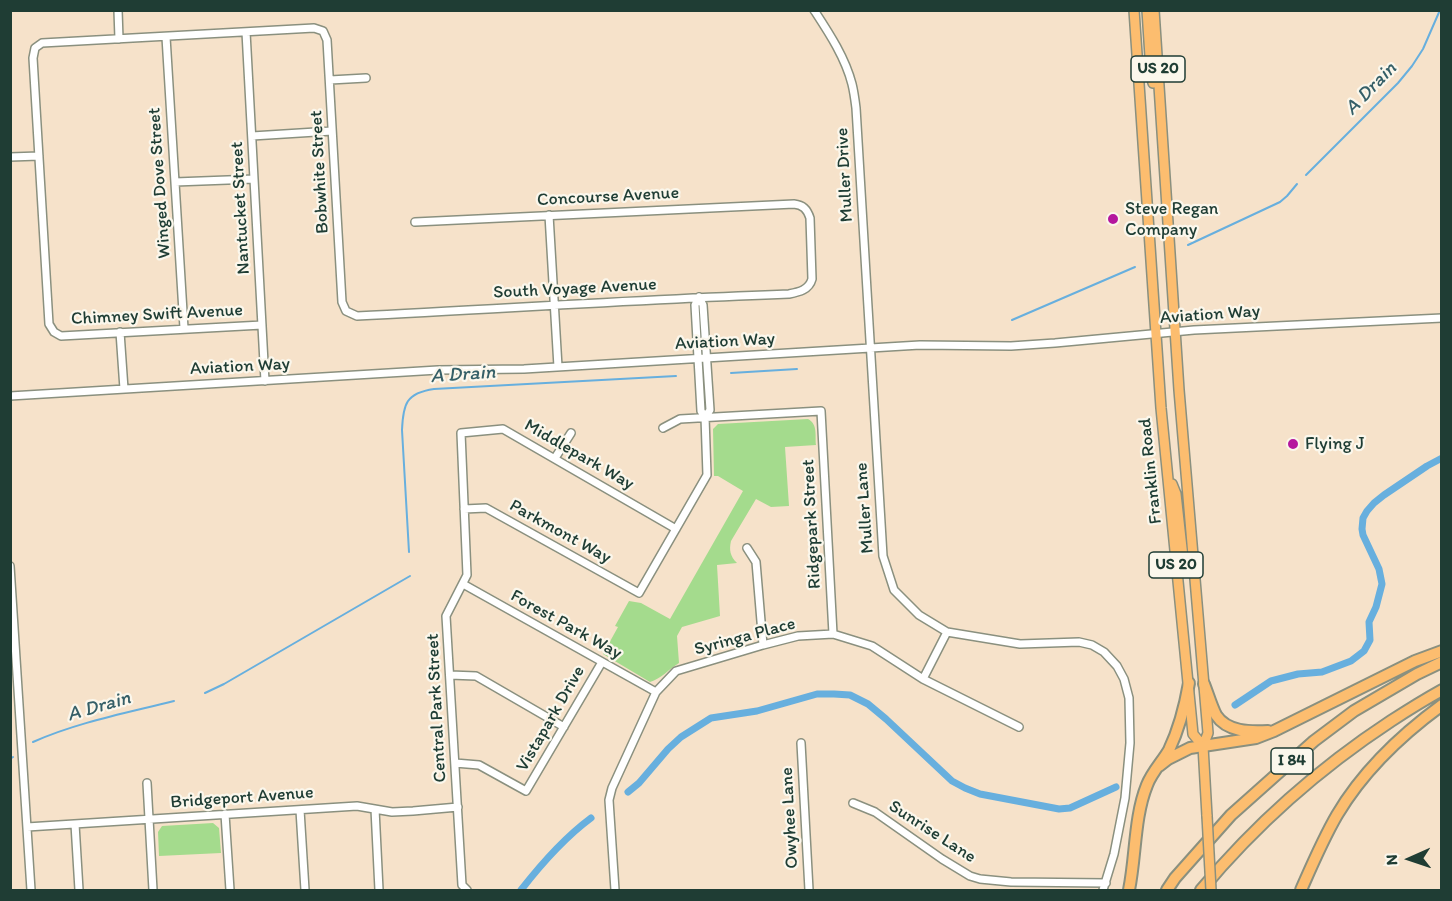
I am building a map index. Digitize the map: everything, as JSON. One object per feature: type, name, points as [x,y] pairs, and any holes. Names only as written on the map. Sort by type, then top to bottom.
[{"type":"highway","points":[[1203,746],[1256,738],[1274,731],[1414,661],[1442,651]]},
{"type":"highway","name":"I 84","points":[[1167,891],[1175,878],[1231,815],[1314,741],[1354,711],[1442,662]]},
{"type":"highway","name":"US 20","points":[[1129,891],[1141,803],[1147,784],[1169,748],[1179,724],[1189,683]]},
{"type":"highway","points":[[1204,684],[1217,716],[1227,725],[1237,730],[1274,731]]},
{"type":"highway","name":"I 84","points":[[1201,891],[1227,859],[1270,816],[1333,761],[1426,698],[1442,690]]},
{"type":"highway","points":[[1301,891],[1319,849],[1338,814],[1361,781],[1392,746],[1442,705]]},
{"type":"highway","name":"US 20","points":[[1159,766],[1190,748],[1203,746]]},
{"type":"main road","name":"US 20","points":[[1134,10],[1156,333]]},
{"type":"main road","points":[[1147,10],[1151,72],[1162,127]]},
{"type":"main road","name":"US 20","points":[[1154,10],[1175,332]]},
{"type":"main road","name":"Franklin Road","points":[[1175,332],[1208,734],[1203,746],[1211,891]]},
{"type":"main road","name":"Franklin Road","points":[[1156,333],[1193,734],[1203,746]]},
{"type":"main road","points":[[1167,467],[1176,494],[1183,558],[1188,561],[1194,560]]},
{"type":"street","points":[[118,10],[119,39]]},
{"type":"street","name":"Muller Drive","points":[[814,10],[841,55],[852,83],[856,108],[870,348]]},
{"type":"street","name":"Bobwhite Street","points":[[246,33],[314,28],[323,31],[327,40],[342,302],[346,311]]},
{"type":"street","points":[[10,157],[39,156],[33,58],[36,48],[42,43],[246,33]]},
{"type":"street","name":"Nantucket Street","points":[[246,33],[265,381]]},
{"type":"street","name":"Winged Dove Street","points":[[166,37],[184,328]]},
{"type":"street","points":[[330,80],[366,78]]},
{"type":"street","points":[[252,136],[333,131]]},
{"type":"street","name":"Chimney Swift Avenue","points":[[39,156],[49,324],[54,332],[62,336],[262,325]]},
{"type":"street","points":[[175,182],[254,178]]},
{"type":"street","name":"Concourse Avenue","points":[[416,222],[802,205],[808,211],[810,218],[812,279],[806,289]]},
{"type":"street","points":[[549,215],[558,367]]},
{"type":"street","name":"South Voyage Avenue","points":[[346,311],[357,316],[789,294],[806,289]]},
{"type":"street","points":[[663,428],[681,419],[705,417],[710,410],[704,304],[699,297],[695,305],[701,411],[705,417],[707,475],[676,529]]},
{"type":"street","name":"Aviation Way","points":[[10,396],[438,370],[558,367],[920,345],[1011,346],[1156,333],[1442,318]]},
{"type":"street","points":[[120,332],[124,389]]},
{"type":"street","name":"Muller Lane","points":[[870,348],[883,556],[894,590],[919,615],[947,632],[1020,644],[1079,642],[1092,645],[1104,652],[1117,666],[1124,679],[1129,698],[1130,742],[1125,798],[1105,887],[1031,882]]},
{"type":"street","name":"Ridgepark Street","points":[[705,417],[821,411],[833,634]]},
{"type":"street","name":"Middlepark Way","points":[[461,433],[504,429],[676,529]]},
{"type":"street","name":"Central Park Street","points":[[461,433],[467,575],[447,616],[462,885],[467,891]]},
{"type":"street","points":[[555,458],[570,433]]},
{"type":"street","name":"Parkmont Way","points":[[464,509],[486,508],[639,593],[676,529]]},
{"type":"street","points":[[747,548],[756,562],[762,645]]},
{"type":"street","points":[[10,566],[31,891]]},
{"type":"street","name":"Forest Park Way","points":[[463,584],[656,692]]},
{"type":"street","points":[[923,679],[947,632]]},
{"type":"street","name":"Syringa Place","points":[[615,891],[609,800],[612,788],[656,692],[676,671],[798,636],[833,634],[872,646],[923,679],[1019,727]]},
{"type":"street","name":"Vistapark Drive","points":[[455,763],[478,765],[526,791],[602,662]]},
{"type":"street","points":[[450,675],[476,676],[564,726]]},
{"type":"street","name":"Owyhee Lane","points":[[801,743],[809,891]]},
{"type":"street","points":[[147,783],[153,891]]},
{"type":"street","name":"Sunrise Lane","points":[[853,803],[875,812],[970,876],[992,881],[1031,882]]},
{"type":"street","name":"Bridgeport Avenue","points":[[27,827],[357,806],[392,812],[458,807]]},
{"type":"street","points":[[375,809],[379,891]]},
{"type":"street","points":[[300,810],[305,891]]},
{"type":"street","points":[[225,814],[230,891]]},
{"type":"street","points":[[75,824],[79,891]]},
{"type":"green space","points":[[808,419],[815,427],[816,445],[785,447],[789,506],[771,507],[756,499],[731,541],[731,553],[737,563],[717,565],[720,616],[682,627],[677,636],[679,663],[650,682],[603,654],[629,601],[641,603],[670,619],[743,491],[718,476],[714,476],[713,429],[718,424]]},
{"type":"green space","points":[[213,823],[219,828],[221,853],[159,856],[158,832],[162,826]]},
{"type":"waterway","name":"A Drain","points":[[1306,175],[1398,83],[1412,66],[1423,49],[1440,10]]},
{"type":"waterway","name":"A Drain","points":[[1188,245],[1280,202],[1297,184]]},
{"type":"waterway","name":"A Drain","points":[[1012,320],[1135,267]]},
{"type":"waterway","name":"A Drain","points":[[731,373],[797,369]]},
{"type":"waterway","name":"A Drain","points":[[409,552],[402,430],[405,407],[417,393],[434,389],[676,376]]},
{"type":"waterway","points":[[1235,705],[1271,681],[1298,674],[1322,672],[1351,661],[1364,651],[1370,640],[1369,622],[1382,584],[1379,569],[1363,535],[1363,518],[1374,503],[1384,495],[1442,458]]},
{"type":"waterway","name":"A Drain","points":[[205,693],[410,576]]},
{"type":"waterway","points":[[628,792],[681,737],[711,718],[757,711],[817,694],[850,695],[868,704],[952,781],[980,794],[1059,809],[1070,808],[1116,787]]},
{"type":"waterway","name":"A Drain","points":[[33,742],[85,723],[174,701]]},
{"type":"waterway","points":[[521,890],[554,851],[591,818]]},
{"type":"place","name":"Steve Regan Company","points":[[1113,219]]},
{"type":"place","name":"Flying J","points":[[1293,444]]}]
